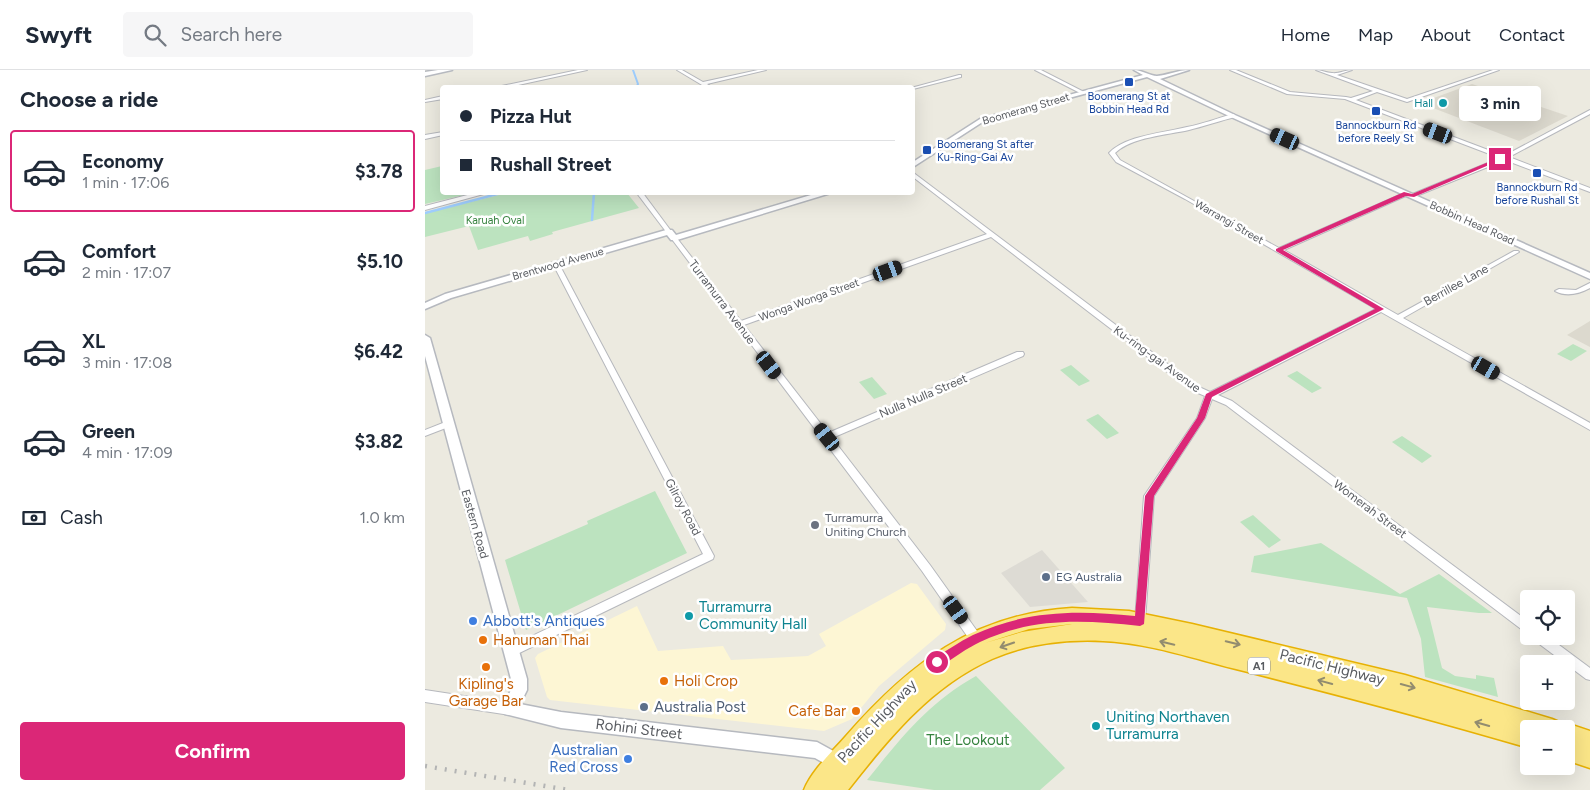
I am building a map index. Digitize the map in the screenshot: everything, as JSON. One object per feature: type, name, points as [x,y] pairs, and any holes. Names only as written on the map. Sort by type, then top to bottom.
[{"type":"highway","name":"Pacific Highway","points":[[815,790],[881,734],[930,686],[958,666],[981,645],[1013,625],[1039,619],[1066,616],[1140,621],[1432,692],[1523,720]]},
{"type":"highway","name":"Pacific Highway","points":[[981,645],[1019,641],[1054,634],[1085,632],[1134,636],[1413,705],[1520,735]]},
{"type":"highway","points":[[1575,736],[1590,741]]},
{"type":"highway","points":[[1575,752],[1590,756]]},
{"type":"highway","name":"Pacific Highway","points":[[834,790],[843,767]]},
{"type":"main road","points":[[425,74],[449,70]]},
{"type":"main road","name":"Bobbin Head Road","points":[[1137,70],[1233,116],[1590,276]]},
{"type":"main road","name":"Boomerang Street","points":[[915,164],[982,120],[1083,93],[1186,70]]},
{"type":"main road","points":[[671,235],[820,195]]},
{"type":"main road","name":"Brentwood Avenue","points":[[426,304],[556,264],[671,235]]},
{"type":"main road","name":"Eastern Road","points":[[425,341],[520,684],[510,709]]},
{"type":"main road","name":"Rohini Street","points":[[510,709],[561,720],[817,750],[843,767]]},
{"type":"street","points":[[509,85],[585,70]]},
{"type":"street","points":[[679,70],[707,85]]},
{"type":"street","points":[[704,83],[764,70]]},
{"type":"street","points":[[1037,70],[1083,93]]},
{"type":"street","points":[[1232,70],[1289,93],[1341,97],[1351,100],[1590,190]]},
{"type":"street","points":[[1318,70],[1407,101],[1497,70]]},
{"type":"street","points":[[1333,76],[1350,70]]},
{"type":"street","points":[[915,88],[961,78],[953,73]]},
{"type":"street","points":[[1351,100],[1376,91]]},
{"type":"street","points":[[425,101],[440,98]]},
{"type":"street","points":[[1279,250],[1409,195],[1498,161],[1502,157],[1590,112]]},
{"type":"street","name":"Warrangi Street","points":[[1233,116],[1196,127],[1159,134],[1120,146],[1112,153],[1118,161],[1279,250],[1590,427]]},
{"type":"street","points":[[425,137],[440,134]]},
{"type":"street","name":"Ku-ring-gai Avenue","points":[[915,177],[1194,388],[1209,396],[1201,418],[1149,496],[1140,621]]},
{"type":"street","points":[[425,208],[476,195]]},
{"type":"street","name":"Turramurra Avenue","points":[[641,195],[792,396],[827,437],[981,645]]},
{"type":"street","name":"Wonga Wonga Street","points":[[739,324],[991,235]]},
{"type":"street","name":"Berrillee Lane","points":[[1397,318],[1516,252]]},
{"type":"street","name":"Gilroy Road","points":[[511,652],[709,556],[556,264]]},
{"type":"street","points":[[1559,291],[1577,292],[1590,285]]},
{"type":"street","points":[[1209,396],[1381,309]]},
{"type":"street","name":"Nulla Nulla Street","points":[[827,437],[1020,354]]},
{"type":"street","name":"Womerah Street","points":[[1209,396],[1229,403],[1520,622]]},
{"type":"street","points":[[425,432],[447,424]]},
{"type":"street","points":[[1550,645],[1590,675]]},
{"type":"street","name":"Rohini Street","points":[[425,696],[510,709]]},
{"type":"shaded area","points":[[1472,84],[1568,116],[1519,141],[1420,103]]},
{"type":"shaded area","points":[[1590,321],[1590,347],[1567,335]]},
{"type":"shaded area","name":"EG Australia","points":[[1042,550],[1088,602],[1030,607],[1001,573]]},
{"type":"shaded area","points":[[911,583],[917,584],[946,624],[945,630],[879,686],[852,719],[824,731],[550,700],[547,697],[535,658],[538,654],[637,606],[658,651],[723,646],[731,660],[808,656],[826,646],[819,634]]},
{"type":"green space","points":[[440,166],[440,195],[464,195],[425,204],[425,170]]},
{"type":"green space","name":"Karuah Oval","points":[[499,195],[629,195],[639,208],[552,232],[553,234],[530,241],[528,236],[478,250],[469,226],[425,237],[425,213]]},
{"type":"green space","points":[[1573,344],[1587,351],[1571,361],[1557,354]]},
{"type":"green space","points":[[1071,365],[1090,381],[1079,386],[1060,370]]},
{"type":"green space","points":[[1297,371],[1322,388],[1312,393],[1287,376]]},
{"type":"green space","points":[[872,377],[887,394],[874,399],[859,382]]},
{"type":"green space","points":[[1098,414],[1119,433],[1107,439],[1086,420]]},
{"type":"green space","points":[[1402,436],[1432,456],[1422,463],[1392,442]]},
{"type":"green space","points":[[655,491],[687,553],[526,630],[505,560],[588,524],[587,521]]},
{"type":"green space","points":[[1253,515],[1281,540],[1269,548],[1240,522]]},
{"type":"green space","points":[[1321,543],[1400,594],[1439,574],[1492,613],[1427,607],[1442,668],[1455,676],[1476,679],[1476,675],[1494,678],[1498,697],[1425,677],[1421,639],[1407,598],[1251,572],[1254,556]]},
{"type":"green space","name":"The Lookout","points":[[976,676],[1065,768],[1040,790],[934,790],[867,780],[916,722],[943,698]]},
{"type":"waterway","points":[[633,70],[638,85]]},
{"type":"waterway","points":[[425,213],[494,195]]},
{"type":"waterway","points":[[592,220],[594,195]]},
{"type":"railway","points":[[425,766],[569,790]]},
{"type":"place","name":"Boomerang St at Bobbin Head Rd","points":[[1129,82]]},
{"type":"place","name":"Hall","points":[[1443,103]]},
{"type":"place","name":"Bannockburn Rd before Reely St","points":[[1376,111]]},
{"type":"place","name":"Boomerang St after Ku-Ring-Gai Av","points":[[927,150]]},
{"type":"place","name":"Bannockburn Rd before Rushall St","points":[[1537,173]]},
{"type":"place","name":"Turramurra Uniting Church","points":[[815,525]]},
{"type":"place","name":"EG Australia","points":[[1046,577]]},
{"type":"place","name":"Turramurra Community Hall","points":[[689,616]]},
{"type":"place","name":"Abbott's Antiques","points":[[473,621]]},
{"type":"place","name":"Hanuman Thai","points":[[483,640]]},
{"type":"place","name":"Kipling's Garage Bar","points":[[486,667]]},
{"type":"place","name":"Holi Crop","points":[[664,681]]},
{"type":"place","name":"Australia Post","points":[[644,707]]},
{"type":"place","name":"Cafe Bar","points":[[856,711]]},
{"type":"place","name":"Uniting Northaven Turramurra","points":[[1096,726]]},
{"type":"place","name":"Australian Red Cross","points":[[628,759]]},
{"type":"route","points":[[937,662],[949,653],[977,639],[1013,625],[1039,619],[1088,616],[1140,621],[1149,496],[1201,418],[1209,396],[1381,309],[1279,250],[1406,194],[1412,196],[1500,159]]}]
